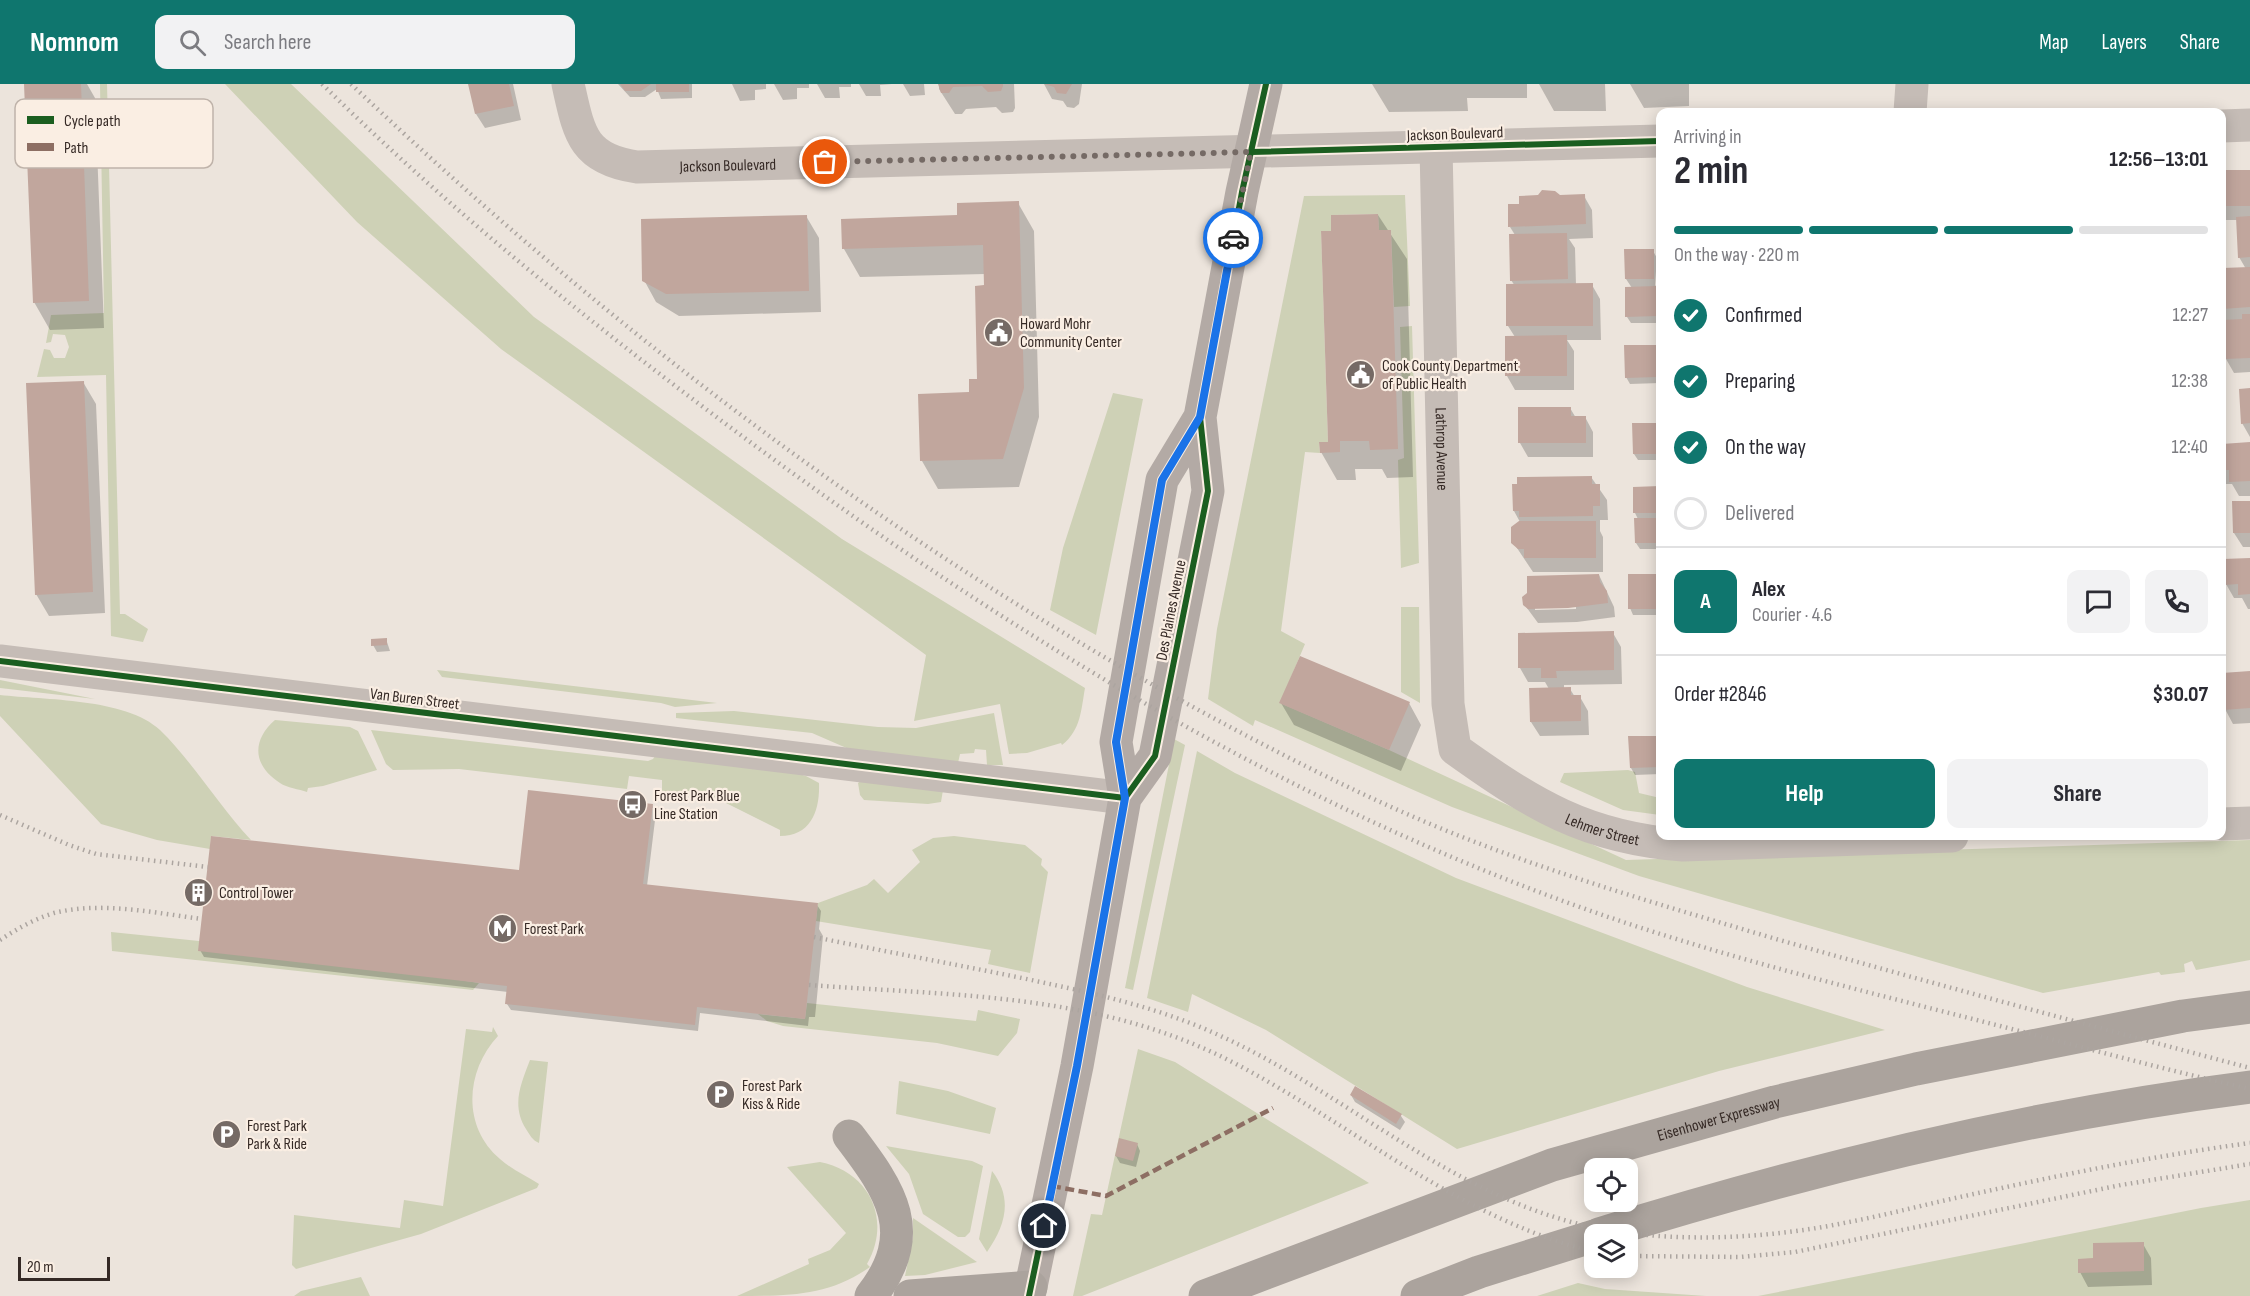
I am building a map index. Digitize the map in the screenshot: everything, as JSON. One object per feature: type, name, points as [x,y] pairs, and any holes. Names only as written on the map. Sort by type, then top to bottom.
[{"type":"highway","name":"Eisenhower Expressway","points":[[1206,1296],[1552,1165],[1775,1102],[1916,1069],[2183,1016],[2250,1007]]},
{"type":"highway","points":[[1632,1224],[1732,1193],[1937,1142],[2139,1101],[2250,1087]]},
{"type":"highway","points":[[849,1137],[876,1172],[890,1196],[896,1217],[896,1245],[883,1280],[871,1296]]},
{"type":"highway","points":[[1417,1296],[1479,1272],[1584,1239]]},
{"type":"highway","points":[[910,1296],[1030,1292]]},
{"type":"main road","name":"Des Plaines Avenue","points":[[1125,798],[1155,756],[1208,491],[1200,417],[1266,84]]},
{"type":"main road","name":"Des Plaines Avenue","points":[[1030,1292],[1077,1066],[1125,798],[1116,742],[1162,480],[1200,417]]},
{"type":"street","name":"Jackson Boulevard","points":[[568,84],[583,136],[596,154],[613,164],[638,167],[1656,141]]},
{"type":"street","points":[[1910,108],[1912,84]]},
{"type":"street","points":[[2226,126],[2250,125]]},
{"type":"street","name":"Lathrop Avenue","points":[[1436,147],[1448,704],[1455,749]]},
{"type":"street","name":"Van Buren Street","points":[[0,661],[1125,798]]},
{"type":"street","name":"Lehmer Street","points":[[1455,749],[1511,789],[1572,821],[1644,842],[1683,845],[1821,840]]},
{"type":"street","points":[[2226,824],[2250,823]]},
{"type":"green space","points":[[100,84],[107,84],[107,99],[100,99]]},
{"type":"green space","points":[[225,84],[291,84],[534,317],[842,539],[1085,688],[1079,719],[1073,733],[1062,745],[1061,743],[1027,753],[1009,754],[1000,704],[914,721],[926,655],[501,349],[357,222]]},
{"type":"green space","points":[[101,168],[109,168],[120,614],[125,614],[148,629],[143,642],[111,636],[106,375],[37,377],[44,349],[50,350],[54,358],[65,358],[69,347],[65,335],[53,334],[51,342],[46,343],[51,315],[104,313]]},
{"type":"green space","points":[[1405,195],[1410,306],[1394,307],[1391,230],[1379,230],[1378,214],[1331,215],[1331,231],[1321,231],[1328,442],[1319,442],[1320,453],[1305,452],[1281,631],[1305,644],[1280,703],[1389,750],[1626,860],[2250,840],[2250,960],[2196,970],[2192,961],[2184,964],[2185,972],[2161,975],[2159,972],[2043,993],[1639,876],[1452,807],[1255,720],[1253,726],[1208,699],[1217,629],[1304,196]]},
{"type":"green space","points":[[1412,326],[1419,563],[1401,568],[1398,460],[1404,458],[1400,327]]},
{"type":"green space","points":[[1113,393],[1143,399],[1096,635],[1050,610],[1063,548]]},
{"type":"green space","points":[[1401,607],[1419,607],[1420,703],[1401,692]]},
{"type":"green space","points":[[437,670],[717,703],[675,707],[661,703],[442,677]]},
{"type":"green space","points":[[0,680],[95,699],[0,688]]},
{"type":"green space","points":[[0,695],[84,702],[127,712],[145,720],[172,742],[251,840],[211,836],[210,849],[157,840],[101,824],[0,716]]},
{"type":"green space","points":[[734,711],[878,727],[916,728],[994,713],[1003,765],[987,765],[986,750],[975,749],[974,753],[960,754],[958,763],[858,753],[812,733],[676,718],[676,713]]},
{"type":"green space","points":[[275,720],[350,727],[358,731],[377,770],[323,786],[308,788],[307,792],[283,785],[264,768],[258,752],[262,736]]},
{"type":"green space","points":[[371,730],[648,761],[653,759],[658,752],[788,771],[806,776],[819,783],[818,803],[812,820],[806,827],[791,835],[780,836],[780,830],[720,800],[662,792],[662,780],[629,776],[627,789],[459,769],[393,770],[386,764]]},
{"type":"green space","points":[[1174,739],[1185,745],[1133,990],[1125,988]]},
{"type":"green space","points":[[1197,751],[1235,773],[1456,878],[1747,987],[1885,1030],[1719,1071],[1457,1149],[1266,1030],[1192,994],[1188,1012],[1147,998]]},
{"type":"green space","points":[[1628,770],[1635,772],[1639,793],[1656,797],[1656,814],[1623,810],[1560,782],[1564,773]]},
{"type":"green space","points":[[862,780],[943,790],[941,802],[928,804],[864,800],[860,795],[858,783]]},
{"type":"green space","points":[[954,836],[1025,845],[1042,859],[1041,865],[1048,872],[1030,973],[988,964],[991,950],[816,921],[818,903],[867,885],[874,879],[888,893],[920,862],[912,850],[933,838]]},
{"type":"green space","points":[[111,932],[199,941],[479,983],[473,990],[112,951]]},
{"type":"green space","points":[[807,1003],[976,1021],[978,1010],[1020,1019],[1017,1033],[998,1056],[937,1043],[783,1026],[767,1021],[758,1014],[805,1019]]},
{"type":"green space","points":[[493,1027],[498,1036],[479,1065],[474,1081],[472,1098],[474,1115],[487,1146],[504,1163],[539,1184],[537,1188],[421,1234],[296,1269],[292,1265],[294,1215],[400,1228],[404,1200],[443,1206],[466,1029],[492,1032]]},
{"type":"green space","points":[[1138,1049],[1175,1062],[1369,1183],[1082,1296],[1073,1296],[1091,1214],[1102,1215]]},
{"type":"green space","points":[[530,1060],[548,1062],[539,1143],[533,1139],[521,1120],[518,1103],[523,1078]]},
{"type":"green space","points":[[899,1081],[948,1091],[996,1108],[990,1134],[896,1114]]},
{"type":"green space","points":[[886,1146],[972,1161],[983,1166],[970,1232],[965,1237],[958,1237],[923,1214],[909,1174]]},
{"type":"green space","points":[[820,1162],[837,1167],[852,1176],[872,1200],[877,1231],[867,1264],[870,1267],[855,1277],[824,1289],[774,1296],[737,1296],[809,1264],[808,1259],[830,1250],[846,1233],[787,1167]]},
{"type":"green space","points":[[992,1171],[1003,1191],[1005,1212],[999,1232],[987,1252],[979,1239]]},
{"type":"green space","points":[[2250,1200],[2250,1296],[1758,1296],[2201,1208]]},
{"type":"green space","points":[[913,1218],[977,1262],[925,1275],[905,1276],[913,1237]]},
{"type":"green space","points":[[361,1277],[370,1296],[294,1296],[301,1291]]},
{"type":"green space","points":[[1578,1283],[1605,1289],[1706,1296],[1537,1296]]},
{"type":"building","points":[[24,84],[81,84],[82,99],[25,99]]},
{"type":"building","points":[[468,84],[509,84],[514,106],[475,114]]},
{"type":"building","points":[[620,84],[651,84],[641,91],[625,91]]},
{"type":"building","points":[[656,84],[689,84],[689,92],[656,92]]},
{"type":"building","points":[[938,84],[1003,84],[1003,86],[1001,91],[988,92],[982,86],[953,87],[949,93],[941,93]]},
{"type":"building","points":[[1044,84],[1072,84],[1066,94],[1057,93],[1054,87]]},
{"type":"building","points":[[27,168],[84,168],[89,301],[33,303]]},
{"type":"building","points":[[2226,170],[2250,170],[2250,206],[2226,206]]},
{"type":"building","points":[[1542,190],[1555,191],[1560,195],[1585,194],[1586,224],[1508,227],[1508,204],[1519,204],[1519,196],[1538,195]]},
{"type":"building","name":"Howard Mohr Community Center","points":[[1019,201],[1024,388],[1003,459],[920,461],[918,394],[969,392],[969,379],[977,379],[975,286],[984,285],[983,245],[842,249],[841,219],[957,215],[957,203]]},
{"type":"building","name":"Cook County Department of Public Health","points":[[1378,214],[1379,230],[1391,230],[1398,449],[1370,450],[1369,441],[1340,441],[1340,452],[1320,453],[1319,442],[1328,442],[1321,231],[1331,231],[1331,215]]},
{"type":"building","points":[[807,215],[809,291],[666,294],[642,281],[641,219]]},
{"type":"building","points":[[2250,216],[2250,257],[2238,258],[2236,217]]},
{"type":"building","points":[[1567,233],[1568,279],[1510,281],[1509,234]]},
{"type":"building","points":[[1624,249],[1654,249],[1654,279],[1625,279]]},
{"type":"building","points":[[2250,267],[2250,307],[2226,309],[2226,268]]},
{"type":"building","points":[[1593,283],[1593,326],[1506,326],[1506,284]]},
{"type":"building","points":[[1656,286],[1656,316],[1625,317],[1625,287]]},
{"type":"building","points":[[2242,314],[2250,314],[2250,358],[2226,359],[2226,320],[2242,319]]},
{"type":"building","points":[[1567,335],[1567,376],[1505,376],[1505,336]]},
{"type":"building","points":[[1624,345],[1656,345],[1656,377],[1625,378]]},
{"type":"building","points":[[84,381],[93,592],[35,595],[26,383]]},
{"type":"building","points":[[2250,388],[2250,423],[2241,424],[2239,389]]},
{"type":"building","points":[[1518,407],[1571,407],[1571,416],[1586,416],[1586,443],[1518,443]]},
{"type":"building","points":[[1632,423],[1656,423],[1656,454],[1633,454]]},
{"type":"building","points":[[2250,442],[2250,481],[2229,482],[2229,470],[2226,470],[2226,444]]},
{"type":"building","points":[[1592,476],[1592,484],[1600,484],[1600,506],[1593,506],[1593,516],[1519,517],[1519,511],[1513,511],[1512,484],[1517,484],[1517,477]]},
{"type":"building","points":[[1656,486],[1656,513],[1633,513],[1633,487]]},
{"type":"building","points":[[2232,501],[2250,501],[2250,533],[2233,533]]},
{"type":"building","points":[[1634,518],[1656,518],[1656,543],[1635,543]]},
{"type":"building","points":[[1519,521],[1596,521],[1596,558],[1524,558],[1524,549],[1518,549],[1511,543],[1511,527]]},
{"type":"building","points":[[2250,558],[2250,594],[2238,595],[2238,584],[2226,585],[2226,559]]},
{"type":"building","points":[[1599,574],[1600,582],[1607,591],[1608,603],[1568,608],[1528,609],[1523,605],[1522,597],[1527,593],[1527,576]]},
{"type":"building","points":[[1628,574],[1656,574],[1656,609],[1628,609]]},
{"type":"building","points":[[1614,631],[1614,670],[1556,671],[1557,678],[1541,678],[1541,668],[1518,668],[1518,633]]},
{"type":"building","points":[[387,638],[387,645],[371,646],[371,639]]},
{"type":"building","points":[[1300,656],[1410,702],[1389,750],[1279,703]]},
{"type":"building","points":[[2250,671],[2250,708],[2226,710],[2226,673]]},
{"type":"building","points":[[1571,687],[1571,695],[1581,695],[1581,721],[1530,722],[1529,688]]},
{"type":"building","points":[[1628,736],[1656,736],[1656,767],[1630,768]]},
{"type":"building","points":[[528,790],[653,804],[643,884],[818,903],[805,1019],[697,1007],[695,1025],[505,1004],[507,986],[198,951],[211,836],[519,870]]},
{"type":"building","name":"Control Tower","points":[[194,887],[203,888],[202,898],[193,897]]},
{"type":"building","points":[[1355,1086],[1402,1114],[1396,1124],[1350,1095]]},
{"type":"building","points":[[1119,1138],[1138,1143],[1133,1161],[1115,1156]]},
{"type":"building","points":[[2144,1242],[2144,1271],[2078,1273],[2078,1259],[2093,1258],[2093,1243]]},
{"type":"railway","points":[[322,84],[427,183],[537,276],[593,322],[765,453],[952,584],[1145,703],[1244,758],[1346,809],[1449,856],[1555,898],[1652,931],[1750,961],[2250,1089]]},
{"type":"railway","points":[[351,84],[445,171],[640,337],[845,491],[951,563],[1060,631],[1171,695],[1268,747],[1367,796],[1435,826],[1604,887],[1835,956],[2250,1068]]},
{"type":"railway","points":[[0,815],[69,845],[96,854],[208,867]]},
{"type":"railway","points":[[0,940],[19,928],[54,913],[90,908],[128,909],[202,919]]},
{"type":"railway","points":[[814,937],[1074,989],[1151,1009],[1176,1018],[1225,1038],[1273,1062],[1457,1175],[1505,1198],[1555,1217],[1608,1230],[1698,1237],[1790,1232],[1863,1219],[2104,1167],[2250,1143]]},
{"type":"railway","points":[[809,985],[974,996],[1028,1002],[1082,1011],[1135,1024],[1187,1041],[1238,1065],[1282,1090],[1454,1195],[1499,1218],[1545,1237],[1584,1249]]},
{"type":"railway","points":[[1638,1256],[1740,1257],[1795,1252],[2121,1185],[2250,1164]]},
{"type":"marked path","points":[[1052,1186],[1106,1196],[1273,1108]]},
{"type":"cycle path","points":[[1125,798],[1155,756],[1208,491],[1200,417],[1242,192],[1266,84]]},
{"type":"cycle path","points":[[1251,152],[1656,141]]},
{"type":"cycle path","points":[[1029,1296],[1077,1066],[1125,798],[1116,742],[1162,480],[1200,417]]},
{"type":"cycle path","points":[[0,661],[1125,798]]},
{"type":"way so far","points":[[825,162],[1251,152],[1233,238]]},
{"type":"place","name":"Howard Mohr Community Center","points":[[999,332]]},
{"type":"place","name":"Cook County Department of Public Health","points":[[1361,374]]},
{"type":"place","name":"Forest Park Blue Line Station","points":[[633,804]]},
{"type":"place","name":"Control Tower","points":[[198,892]]},
{"type":"place","name":"Forest Park","points":[[503,928]]},
{"type":"place","name":"Forest Park Kiss & Ride","points":[[721,1094]]},
{"type":"place","name":"Forest Park Park & Ride","points":[[226,1134]]},
{"type":"route","points":[[1044,1226],[1077,1066],[1125,798],[1116,742],[1162,480],[1200,417],[1233,238]]}]
